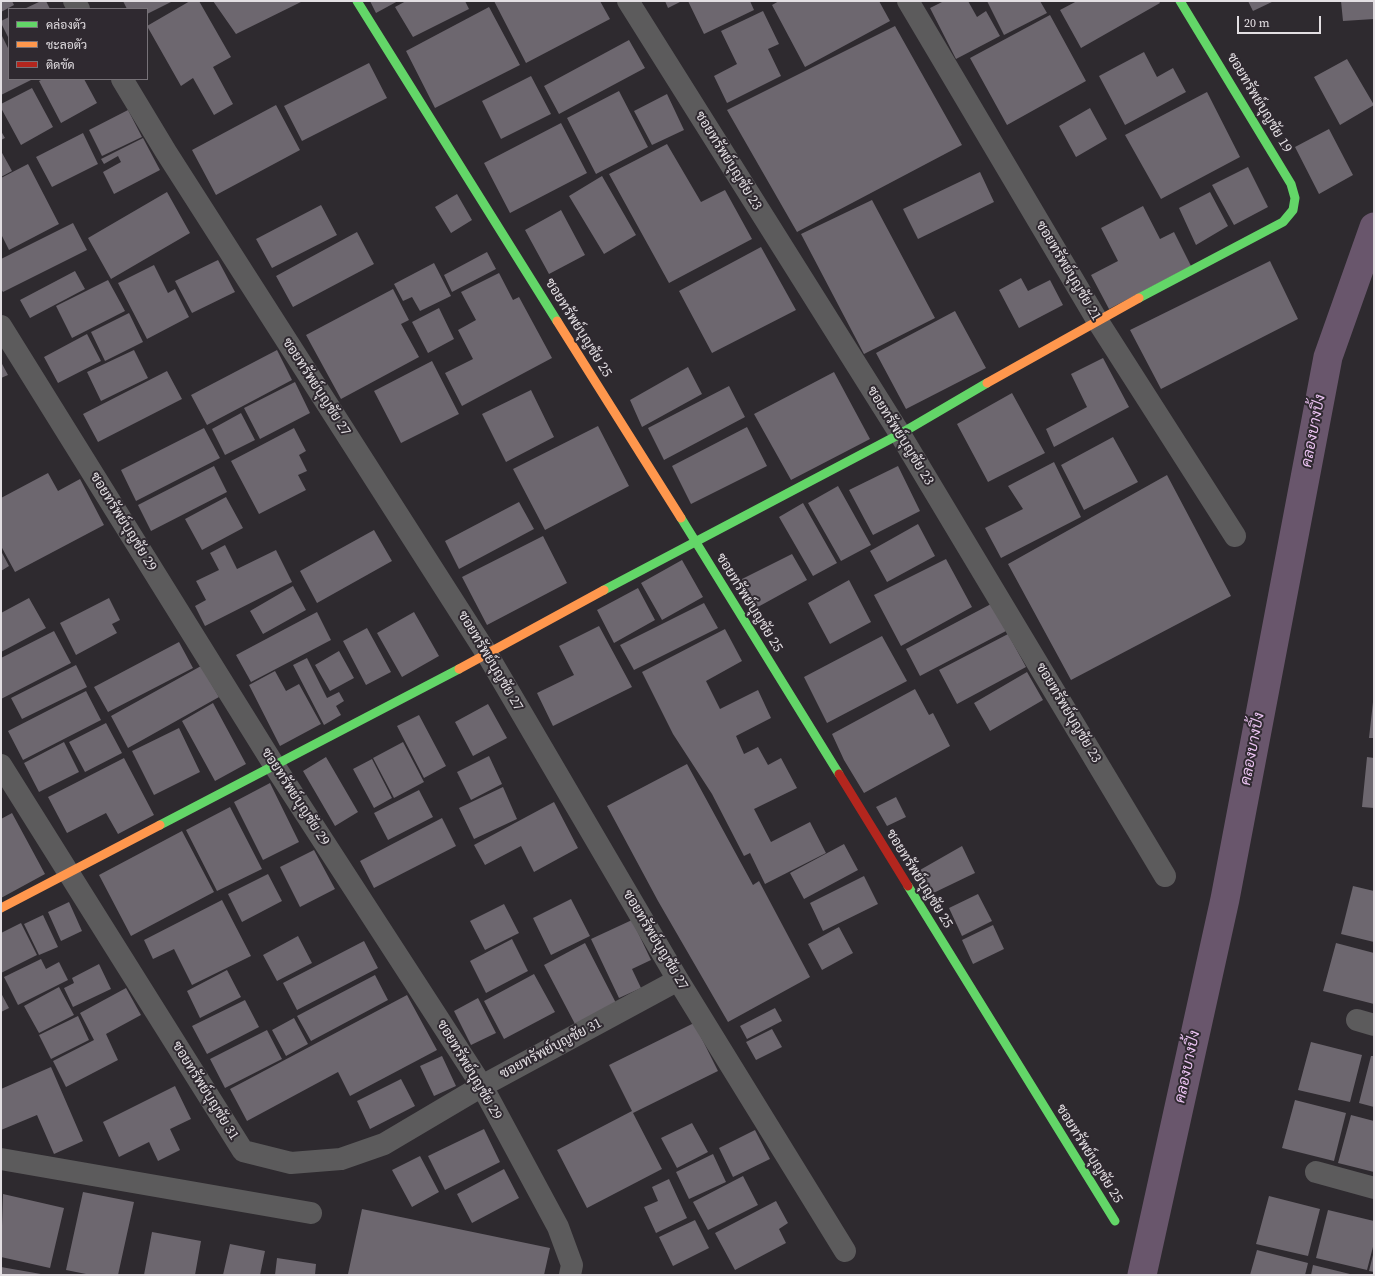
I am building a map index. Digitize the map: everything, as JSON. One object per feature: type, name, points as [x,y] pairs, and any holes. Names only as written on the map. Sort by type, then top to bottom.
[{"type":"street","name":"ซอยทรัพย์บุญชัย 25","points":[[357,1],[695,541],[1115,1221]]},
{"type":"street","name":"ซอยทรัพย์บุญชัย 23","points":[[628,1],[900,434],[1165,876]]},
{"type":"street","name":"ซอยทรัพย์บุญชัย 21","points":[[908,1],[1097,320],[1234,536]]},
{"type":"street","name":"ซอยทรัพย์บุญชัย 19","points":[[1097,320],[1282,222],[1292,210],[1295,198],[1291,184],[1180,1]]},
{"type":"street","name":"ซอยทรัพย์บุญชัย 27","points":[[123,80],[175,166],[487,654],[678,980],[845,1251]]},
{"type":"street","points":[[1,908],[487,654],[695,541],[900,434],[1097,320]]},
{"type":"street","name":"ซอยทรัพย์บุญชัย 29","points":[[1,326],[274,764],[482,1086],[558,1227],[572,1265],[570,1275]]},
{"type":"street","name":"ซอยทรัพย์บุญชัย 31","points":[[1,765],[243,1151],[291,1163],[341,1160],[384,1144],[482,1086],[678,980]]},
{"type":"street","points":[[1,1159],[311,1213]]},
{"type":"street","points":[[1316,1172],[1374,1188]]},
{"type":"building","points":[[1,1],[12,1],[14,5],[1,12]]},
{"type":"building","points":[[41,1],[46,1],[50,8],[26,8]]},
{"type":"building","points":[[123,1],[173,1],[148,14],[148,8],[126,8]]},
{"type":"building","points":[[190,1],[199,1],[231,57],[213,67],[233,104],[214,115],[193,78],[181,86],[148,25]]},
{"type":"building","points":[[213,1],[303,1],[236,34]]},
{"type":"building","points":[[370,1],[398,1],[376,13]]},
{"type":"building","points":[[406,1],[465,1],[469,9],[413,37],[395,7]]},
{"type":"building","points":[[494,1],[600,1],[610,19],[526,63]]},
{"type":"building","points":[[665,1],[682,1],[668,8]]},
{"type":"building","points":[[688,1],[750,1],[754,10],[704,34]]},
{"type":"building","points":[[779,1],[879,1],[890,21],[805,67],[772,5]]},
{"type":"building","points":[[944,1],[968,1],[977,17],[986,11],[1000,36],[956,59],[930,8]]},
{"type":"building","points":[[987,1],[1040,1],[1047,13],[1004,35]]},
{"type":"building","points":[[1077,1],[1159,1],[1160,3],[1081,48],[1060,10]]},
{"type":"building","points":[[1248,1],[1274,1],[1253,11]]},
{"type":"building","points":[[1341,1],[1374,1],[1374,19],[1343,21]]},
{"type":"building","points":[[489,7],[520,65],[435,108],[406,51]]},
{"type":"building","points":[[763,11],[779,44],[768,49],[781,76],[727,103],[714,76],[737,64],[721,31]]},
{"type":"building","points":[[1050,15],[1086,81],[1007,125],[970,58]]},
{"type":"building","points":[[8,18],[8,37],[1,23],[1,21]]},
{"type":"building","points":[[895,26],[962,145],[797,232],[727,110]]},
{"type":"building","points":[[1,34],[8,48],[8,80],[31,80],[1,95]]},
{"type":"building","points":[[629,40],[645,68],[559,114],[544,86]]},
{"type":"building","points":[[1144,52],[1157,77],[1173,68],[1186,92],[1125,125],[1099,76]]},
{"type":"building","points":[[1347,59],[1374,105],[1340,125],[1314,77]]},
{"type":"building","points":[[369,63],[387,98],[302,141],[284,106]]},
{"type":"building","points":[[531,76],[551,114],[501,139],[482,101]]},
{"type":"building","points":[[85,80],[97,103],[61,123],[39,81]]},
{"type":"building","points":[[32,88],[53,127],[21,145],[1,108],[1,104]]},
{"type":"building","points":[[619,91],[648,147],[596,174],[567,118]]},
{"type":"building","points":[[1207,92],[1240,157],[1161,199],[1125,135]]},
{"type":"building","points":[[667,94],[684,130],[652,145],[634,111]]},
{"type":"building","points":[[276,105],[300,150],[216,195],[192,150]]},
{"type":"building","points":[[1090,108],[1107,139],[1076,157],[1059,126]]},
{"type":"building","points":[[128,110],[142,137],[102,156],[89,130]]},
{"type":"building","points":[[561,123],[587,173],[510,213],[484,163]]},
{"type":"building","points":[[1329,129],[1353,175],[1319,194],[1295,147]]},
{"type":"building","points":[[1,131],[5,138],[1,140]]},
{"type":"building","points":[[83,133],[98,164],[52,187],[36,157]]},
{"type":"building","points":[[143,138],[160,170],[114,194],[103,172],[121,162],[118,156],[104,164],[101,159]]},
{"type":"building","points":[[667,144],[701,202],[725,190],[752,239],[669,283],[609,174]]},
{"type":"building","points":[[1,151],[12,171],[1,177]]},
{"type":"building","points":[[28,164],[59,224],[9,250],[1,234],[1,178]]},
{"type":"building","points":[[1248,167],[1268,207],[1234,225],[1212,185]]},
{"type":"building","points":[[980,172],[994,202],[918,239],[903,209]]},
{"type":"building","points":[[602,176],[636,235],[604,254],[569,196]]},
{"type":"building","points":[[167,192],[190,233],[111,279],[88,238]]},
{"type":"building","points":[[1210,192],[1228,226],[1196,245],[1179,208]]},
{"type":"building","points":[[457,194],[472,220],[451,233],[435,207]]},
{"type":"building","points":[[872,200],[935,318],[864,354],[801,234]]},
{"type":"building","points":[[321,205],[337,235],[272,268],[256,239]]},
{"type":"building","points":[[1143,206],[1160,239],[1174,232],[1191,266],[1109,309],[1091,275],[1118,261],[1101,228]]},
{"type":"building","points":[[561,210],[585,255],[549,274],[525,230]]},
{"type":"building","points":[[73,223],[87,250],[3,292],[1,289],[1,259]]},
{"type":"building","points":[[357,232],[374,264],[293,307],[276,276]]},
{"type":"building","points":[[761,247],[796,310],[712,353],[679,291]]},
{"type":"building","points":[[487,252],[496,269],[452,292],[444,275]]},
{"type":"building","points":[[218,260],[235,292],[192,313],[175,281]]},
{"type":"building","points":[[1270,261],[1298,319],[1161,389],[1130,330]]},
{"type":"building","points":[[434,263],[451,296],[420,311],[412,297],[403,301],[394,284]]},
{"type":"building","points":[[154,265],[168,293],[175,289],[189,317],[147,339],[118,283]]},
{"type":"building","points":[[75,271],[85,289],[30,318],[20,300]]},
{"type":"building","points":[[499,273],[513,300],[519,297],[552,358],[462,406],[445,373],[473,359],[458,330],[476,320],[461,292]]},
{"type":"building","points":[[1021,278],[1028,291],[1050,280],[1063,305],[1019,328],[999,290]]},
{"type":"building","points":[[108,280],[125,311],[72,338],[56,306]]},
{"type":"building","points":[[393,289],[409,320],[401,324],[419,357],[341,399],[306,335]]},
{"type":"building","points":[[439,308],[454,339],[428,353],[412,322]]},
{"type":"building","points":[[955,311],[986,368],[906,409],[876,353]]},
{"type":"building","points":[[129,313],[143,342],[105,361],[91,332]]},
{"type":"building","points":[[87,334],[101,361],[58,383],[44,357]]},
{"type":"building","points":[[134,350],[148,378],[101,401],[87,372]]},
{"type":"building","points":[[277,350],[292,380],[207,425],[191,395]]},
{"type":"building","points":[[1103,358],[1129,407],[1054,447],[1046,429],[1087,407],[1071,374]]},
{"type":"building","points":[[432,361],[459,414],[401,443],[374,391]]},
{"type":"building","points":[[1,362],[8,375],[1,378]]},
{"type":"building","points":[[688,367],[702,394],[642,427],[630,400]]},
{"type":"building","points":[[167,371],[182,399],[98,442],[83,414]]},
{"type":"building","points":[[834,372],[870,439],[791,480],[754,414]]},
{"type":"building","points":[[295,382],[310,413],[260,439],[244,408]]},
{"type":"building","points":[[729,386],[745,417],[664,460],[648,428]]},
{"type":"building","points":[[531,390],[554,437],[506,462],[482,414]]},
{"type":"building","points":[[1012,393],[1045,453],[988,482],[957,424]]},
{"type":"building","points":[[241,413],[255,440],[225,455],[212,429]]},
{"type":"building","points":[[598,426],[629,486],[545,530],[513,469]]},
{"type":"building","points":[[747,427],[767,466],[691,504],[672,466]]},
{"type":"building","points":[[204,428],[220,458],[136,501],[121,470]]},
{"type":"building","points":[[294,428],[306,451],[299,455],[307,471],[298,475],[306,490],[259,514],[231,461]]},
{"type":"building","points":[[1113,437],[1138,482],[1084,510],[1061,465]]},
{"type":"building","points":[[1054,462],[1081,517],[1001,558],[985,528],[1023,509],[1008,486]]},
{"type":"building","points":[[214,466],[227,492],[151,531],[138,505]]},
{"type":"building","points":[[898,466],[920,511],[873,535],[849,490]]},
{"type":"building","points":[[48,473],[58,491],[80,479],[104,525],[15,572],[1,546],[1,498]]},
{"type":"building","points":[[1167,475],[1231,596],[1071,680],[1008,564]]},
{"type":"building","points":[[838,486],[871,545],[841,561],[808,503]]},
{"type":"building","points":[[226,497],[243,528],[202,550],[185,519]]},
{"type":"building","points":[[519,502],[534,529],[459,569],[445,541]]},
{"type":"building","points":[[803,503],[837,563],[813,576],[779,517]]},
{"type":"building","points":[[918,524],[935,556],[887,582],[870,551]]},
{"type":"building","points":[[374,530],[392,561],[317,603],[300,571]]},
{"type":"building","points":[[543,536],[567,583],[487,625],[462,577]]},
{"type":"building","points":[[225,545],[237,569],[276,550],[292,582],[205,626],[195,606],[206,600],[196,581],[219,570],[210,553]]},
{"type":"building","points":[[1,551],[9,566],[1,571]]},
{"type":"building","points":[[792,554],[807,580],[756,608],[742,579]]},
{"type":"building","points":[[946,559],[972,607],[901,646],[874,595]]},
{"type":"building","points":[[682,560],[703,597],[662,620],[641,583]]},
{"type":"building","points":[[849,580],[871,622],[830,644],[808,603]]},
{"type":"building","points":[[293,586],[306,610],[263,634],[250,611]]},
{"type":"building","points":[[638,588],[655,620],[614,643],[597,610]]},
{"type":"building","points":[[29,598],[46,628],[1,652],[1,613]]},
{"type":"building","points":[[109,598],[120,620],[112,624],[117,633],[76,655],[60,623]]},
{"type":"building","points":[[704,603],[718,628],[634,670],[620,645]]},
{"type":"building","points":[[991,604],[1006,631],[920,676],[906,649]]},
{"type":"building","points":[[317,612],[331,640],[251,682],[236,655]]},
{"type":"building","points":[[414,612],[439,656],[402,677],[377,633]]},
{"type":"building","points":[[599,626],[632,687],[553,726],[537,693],[574,675],[559,646]]},
{"type":"building","points":[[367,628],[391,672],[366,685],[343,641]]},
{"type":"building","points":[[725,629],[742,661],[706,681],[720,709],[758,690],[771,718],[736,736],[744,754],[758,747],[768,765],[781,758],[797,788],[754,809],[771,842],[810,822],[826,853],[765,884],[750,853],[744,856],[712,794],[673,734],[642,672]]},
{"type":"building","points":[[54,631],[71,663],[1,699],[1,658]]},
{"type":"building","points":[[1008,634],[1026,667],[957,704],[939,670]]},
{"type":"building","points":[[882,636],[907,681],[827,723],[804,677]]},
{"type":"building","points":[[179,642],[193,668],[108,712],[94,687]]},
{"type":"building","points":[[339,651],[354,678],[330,691],[315,665]]},
{"type":"building","points":[[307,658],[327,698],[339,692],[344,701],[336,706],[341,715],[324,725],[293,665]]},
{"type":"building","points":[[76,665],[87,687],[22,719],[11,698]]},
{"type":"building","points":[[201,666],[219,697],[128,748],[111,716]]},
{"type":"building","points":[[275,671],[286,691],[299,684],[321,724],[280,746],[249,685]]},
{"type":"building","points":[[1027,672],[1043,700],[990,731],[974,703]]},
{"type":"building","points":[[915,689],[929,715],[933,713],[950,746],[864,793],[844,760],[832,734]]},
{"type":"building","points":[[86,691],[101,720],[23,760],[8,731]]},
{"type":"building","points":[[1373,702],[1374,738],[1369,738]]},
{"type":"building","points":[[213,703],[246,764],[215,781],[182,721]]},
{"type":"building","points":[[488,704],[507,738],[473,756],[455,722]]},
{"type":"building","points":[[419,715],[446,766],[424,778],[397,726]]},
{"type":"building","points":[[106,723],[122,753],[85,772],[69,742]]},
{"type":"building","points":[[179,728],[200,772],[154,795],[132,751]]},
{"type":"building","points":[[64,742],[79,772],[39,792],[24,763]]},
{"type":"building","points":[[403,742],[424,782],[394,798],[373,758]]},
{"type":"building","points":[[489,756],[502,784],[471,800],[457,772]]},
{"type":"building","points":[[326,757],[358,812],[335,826],[303,771]]},
{"type":"building","points":[[1367,757],[1374,758],[1374,808],[1362,807]]},
{"type":"building","points":[[124,758],[154,815],[118,834],[106,813],[67,833],[48,797]]},
{"type":"building","points":[[372,759],[392,798],[374,808],[353,769]]},
{"type":"building","points":[[687,764],[753,885],[759,881],[810,977],[728,1022],[658,901],[607,806]]},
{"type":"building","points":[[270,783],[299,842],[263,860],[234,802]]},
{"type":"building","points":[[503,787],[517,819],[474,839],[459,808]]},
{"type":"building","points":[[419,790],[433,817],[388,840],[374,813]]},
{"type":"building","points":[[896,797],[906,817],[887,826],[876,807]]},
{"type":"building","points":[[554,802],[578,848],[534,872],[521,846],[485,865],[474,845]]},
{"type":"building","points":[[230,807],[262,869],[217,891],[186,830]]},
{"type":"building","points":[[12,813],[45,874],[1,898],[1,819]]},
{"type":"building","points":[[442,818],[456,846],[374,888],[360,861]]},
{"type":"building","points":[[182,831],[214,892],[131,936],[99,875]]},
{"type":"building","points":[[844,844],[858,870],[804,899],[790,873]]},
{"type":"building","points":[[962,846],[975,873],[925,897],[913,874]]},
{"type":"building","points":[[314,850],[335,889],[300,907],[280,867]]},
{"type":"building","points":[[268,874],[282,901],[242,922],[228,894]]},
{"type":"building","points":[[864,876],[878,904],[823,931],[810,903]]},
{"type":"building","points":[[1353,886],[1374,891],[1374,942],[1341,934]]},
{"type":"building","points":[[978,894],[992,921],[962,936],[949,908]]},
{"type":"building","points":[[571,899],[590,936],[551,955],[533,918]]},
{"type":"building","points":[[222,900],[251,956],[192,985],[174,949],[153,959],[144,940]]},
{"type":"building","points":[[69,902],[82,931],[61,941],[48,912]]},
{"type":"building","points":[[504,904],[519,933],[485,950],[470,921]]},
{"type":"building","points":[[43,915],[58,947],[39,955],[24,924]]},
{"type":"building","points":[[632,920],[651,960],[632,969],[641,988],[619,998],[591,939]]},
{"type":"building","points":[[21,923],[37,955],[1,973],[1,933]]},
{"type":"building","points":[[993,925],[1004,949],[973,964],[962,940]]},
{"type":"building","points":[[839,927],[853,953],[822,970],[808,944]]},
{"type":"building","points":[[298,936],[312,963],[277,981],[263,955]]},
{"type":"building","points":[[512,939],[528,971],[486,993],[470,961]]},
{"type":"building","points":[[364,941],[378,968],[297,1010],[283,983]]},
{"type":"building","points":[[585,943],[616,1003],[575,1024],[544,965]]},
{"type":"building","points":[[1336,943],[1374,953],[1374,1004],[1323,991]]},
{"type":"building","points":[[41,959],[46,969],[59,962],[68,980],[18,1005],[4,977]]},
{"type":"building","points":[[99,964],[111,989],[73,1007],[64,988],[74,983],[72,978]]},
{"type":"building","points":[[227,970],[241,997],[200,1018],[187,991]]},
{"type":"building","points":[[534,974],[555,1012],[504,1039],[484,1001]]},
{"type":"building","points":[[375,975],[388,1000],[311,1041],[297,1016]]},
{"type":"building","points":[[59,987],[74,1015],[39,1033],[24,1006]]},
{"type":"building","points":[[126,988],[141,1015],[106,1034],[118,1060],[66,1087],[53,1061],[94,1040],[80,1013]]},
{"type":"building","points":[[1,993],[9,1008],[1,1012]]},
{"type":"building","points":[[407,995],[437,1050],[350,1096],[338,1072],[247,1121],[230,1089]]},
{"type":"building","points":[[478,998],[496,1033],[471,1045],[454,1011]]},
{"type":"building","points":[[245,1000],[259,1027],[207,1054],[192,1026]]},
{"type":"building","points":[[775,1008],[782,1021],[747,1039],[740,1026]]},
{"type":"building","points":[[78,1016],[89,1040],[51,1059],[39,1035]]},
{"type":"building","points":[[294,1018],[308,1044],[286,1056],[272,1030]]},
{"type":"building","points":[[694,1023],[718,1071],[633,1113],[662,1169],[587,1208],[557,1150],[632,1111],[609,1065]]},
{"type":"building","points":[[772,1029],[782,1047],[756,1060],[746,1042]]},
{"type":"building","points":[[267,1030],[282,1059],[225,1088],[210,1059]]},
{"type":"building","points":[[1311,1042],[1362,1055],[1350,1102],[1298,1090]]},
{"type":"building","points":[[442,1056],[456,1086],[434,1096],[420,1066]]},
{"type":"building","points":[[1371,1056],[1374,1056],[1374,1107],[1359,1103]]},
{"type":"building","points":[[51,1067],[83,1141],[54,1154],[37,1115],[1,1130],[1,1089]]},
{"type":"building","points":[[401,1079],[415,1106],[370,1129],[357,1101]]},
{"type":"building","points":[[175,1086],[191,1119],[170,1129],[180,1150],[158,1161],[149,1142],[119,1157],[103,1122]]},
{"type":"building","points":[[1295,1100],[1346,1113],[1334,1161],[1282,1148]]},
{"type":"building","points":[[1351,1115],[1374,1121],[1374,1172],[1338,1163]]},
{"type":"building","points":[[692,1123],[708,1152],[677,1168],[661,1138]]},
{"type":"building","points":[[484,1129],[500,1162],[445,1190],[428,1156]]},
{"type":"building","points":[[755,1130],[770,1159],[733,1177],[719,1148]]},
{"type":"building","points":[[713,1154],[726,1182],[689,1199],[676,1172]]},
{"type":"building","points":[[420,1156],[439,1192],[412,1207],[392,1170]]},
{"type":"building","points":[[504,1169],[519,1198],[472,1223],[457,1194]]},
{"type":"building","points":[[743,1176],[758,1205],[708,1230],[693,1202]]},
{"type":"building","points":[[669,1179],[687,1218],[656,1233],[644,1207],[658,1201],[652,1187]]},
{"type":"building","points":[[83,1192],[134,1202],[118,1275],[91,1275],[66,1270]]},
{"type":"building","points":[[3,1194],[64,1208],[50,1268],[1,1257]]},
{"type":"building","points":[[1269,1196],[1320,1209],[1308,1256],[1256,1244]]},
{"type":"building","points":[[776,1201],[788,1223],[779,1229],[786,1243],[735,1270],[715,1233]]},
{"type":"building","points":[[362,1209],[550,1248],[544,1275],[348,1274]]},
{"type":"building","points":[[1328,1210],[1374,1221],[1374,1243],[1367,1270],[1316,1258]]},
{"type":"building","points":[[695,1220],[709,1248],[673,1266],[659,1237]]},
{"type":"building","points":[[152,1232],[201,1241],[195,1275],[144,1275]]},
{"type":"building","points":[[230,1244],[265,1251],[260,1275],[223,1275]]},
{"type":"building","points":[[1257,1250],[1308,1263],[1305,1275],[1250,1275]]},
{"type":"building","points":[[1374,1255],[1374,1272],[1369,1271]]},
{"type":"building","points":[[277,1258],[316,1264],[315,1275],[275,1275]]},
{"type":"building","points":[[1313,1265],[1350,1274],[1350,1275],[1311,1275]]},
{"type":"building","points":[[1,1267],[41,1274],[41,1275],[1,1275]]},
{"type":"waterway","name":"คลองบางปิ้ง","points":[[1142,1275],[1225,899],[1328,357],[1374,227]]},
{"type":"traffic: fast","points":[[357,1],[557,321]]},
{"type":"traffic: fast","points":[[1139,298],[1283,222],[1293,210],[1295,198],[1291,184],[1180,1]]},
{"type":"traffic: fast","points":[[604,590],[900,434],[987,383]]},
{"type":"traffic: fast","points":[[681,518],[839,774]]},
{"type":"traffic: fast","points":[[160,825],[459,669]]},
{"type":"traffic: fast","points":[[908,886],[1115,1221]]},
{"type":"traffic: slow","points":[[987,383],[1139,298]]},
{"type":"traffic: slow","points":[[557,321],[681,518]]},
{"type":"traffic: slow","points":[[459,669],[604,590]]},
{"type":"traffic: slow","points":[[1,908],[160,825]]},
{"type":"traffic: jam","points":[[839,774],[908,886]]}]
